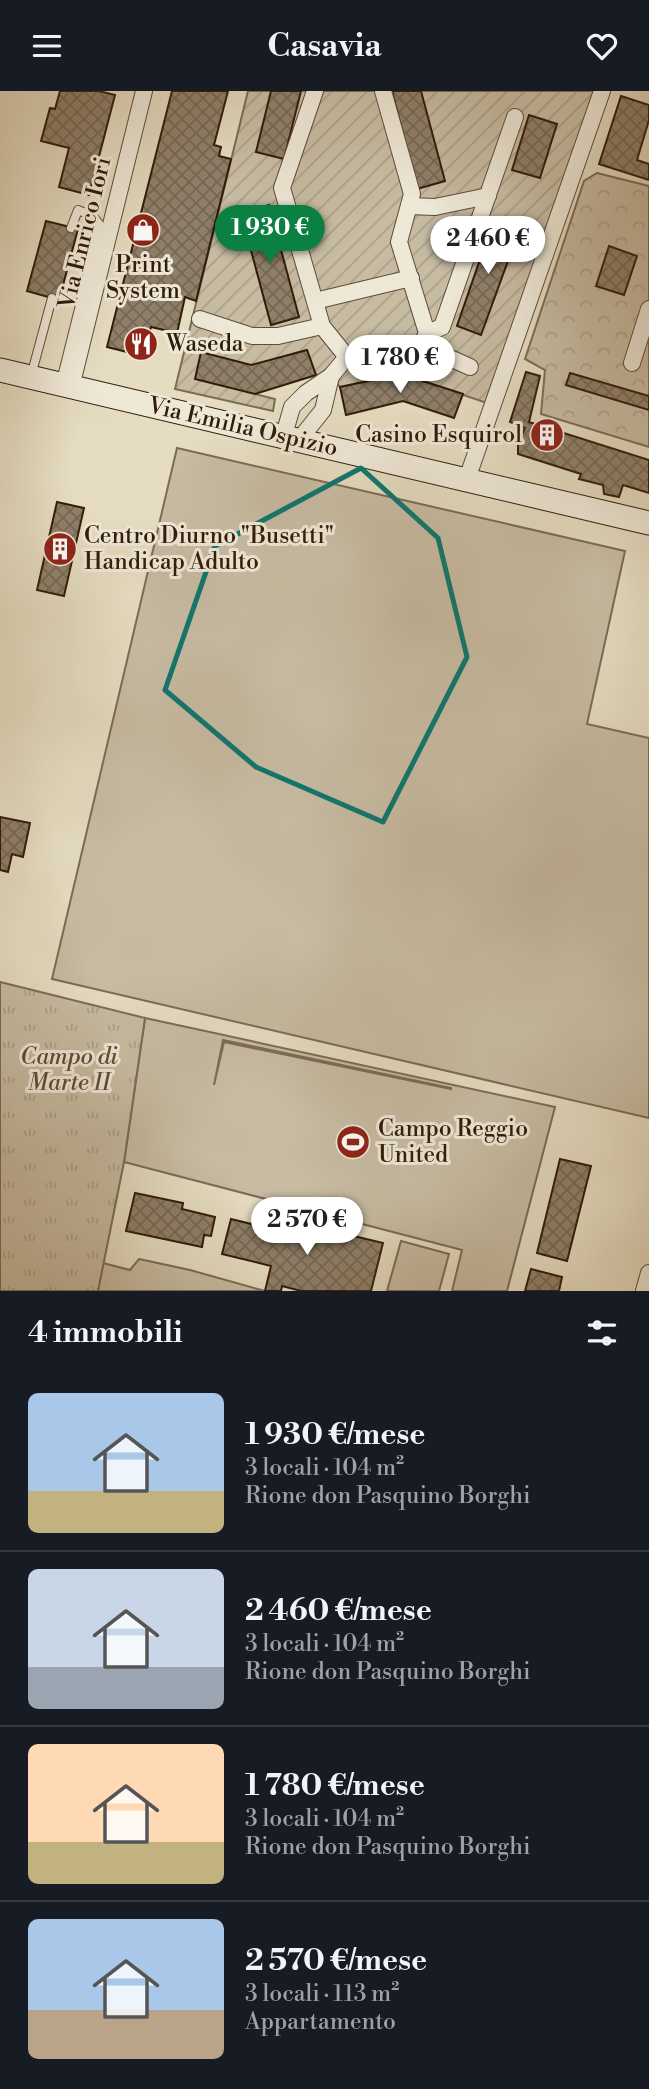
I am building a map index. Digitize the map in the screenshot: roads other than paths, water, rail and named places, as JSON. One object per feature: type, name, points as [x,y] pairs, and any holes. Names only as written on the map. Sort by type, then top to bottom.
[{"type":"main road","name":"Via Emilia Ospizio","points":[[0,370],[649,523]]},
{"type":"street","name":"Via Enrico Iori","points":[[66,386],[144,91]]},
{"type":"street","points":[[315,91],[282,188],[322,326],[346,357]]},
{"type":"street","points":[[383,91],[411,194],[400,242],[424,339],[470,367]]},
{"type":"street","points":[[467,479],[602,91]]},
{"type":"street","points":[[292,437],[292,407],[306,393],[331,376],[346,357],[424,339],[442,327],[515,117]]},
{"type":"street","points":[[409,206],[435,207],[488,195]]},
{"type":"street","points":[[315,301],[411,278]]},
{"type":"street","points":[[632,363],[649,309]]},
{"type":"street","points":[[200,319],[252,336],[278,336],[322,326]]},
{"type":"street","points":[[292,437],[323,410],[331,376]]},
{"type":"street","points":[[644,1291],[649,1273]]},
{"type":"lane","points":[[66,386],[100,225],[93,216],[78,210],[71,228]]},
{"type":"lane","points":[[31,377],[51,297]]},
{"type":"place","name":"Print System","points":[[143,230]]},
{"type":"place","name":"Waseda","points":[[141,344]]},
{"type":"place","name":"Casino Esquirol","points":[[547,435]]},
{"type":"place","name":"Centro Diurno \"Busetti\" Handicap Adulto","points":[[60,549]]},
{"type":"place","name":"Campo Reggio United","points":[[353,1142]]},
{"type":"park label","name":"Campo di Marte II","points":[[69,1070]]}]
